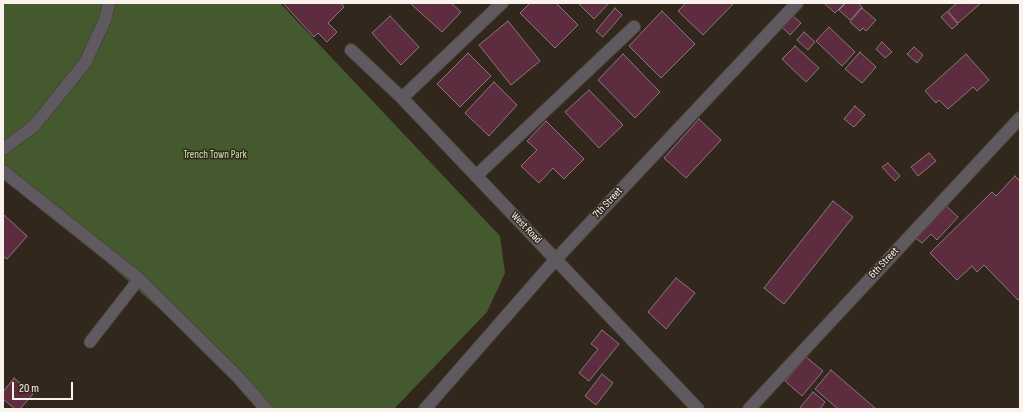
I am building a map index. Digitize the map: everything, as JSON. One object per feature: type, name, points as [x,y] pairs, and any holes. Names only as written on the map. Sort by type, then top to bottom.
[{"type":"street","points":[[3,149],[34,126],[85,63],[105,20],[109,3]]},
{"type":"street","points":[[402,98],[502,3]]},
{"type":"street","name":"7th Street","points":[[425,409],[556,259],[797,3]]},
{"type":"street","points":[[476,176],[634,27]]},
{"type":"street","name":"West Road","points":[[351,50],[402,98],[698,409]]},
{"type":"street","name":"6th Street","points":[[749,409],[1020,118]]},
{"type":"street","points":[[3,171],[139,279],[237,376],[266,409]]},
{"type":"lane","points":[[90,342],[139,279]]},
{"type":"green space","name":"Trench Town Park","points":[[3,3],[280,3],[500,236],[505,273],[487,312],[394,409],[271,409],[3,169]]},
{"type":"building","points":[[283,3],[341,3],[344,7],[328,23],[337,32],[327,42],[318,33],[314,37]]},
{"type":"building","points":[[410,3],[451,3],[461,12],[442,32]]},
{"type":"building","points":[[530,3],[556,3],[578,25],[555,48],[520,13]]},
{"type":"building","points":[[578,3],[609,3],[594,19]]},
{"type":"building","points":[[686,3],[734,3],[703,35],[678,11]]},
{"type":"building","points":[[824,3],[845,3],[835,13]]},
{"type":"building","points":[[846,3],[858,3],[862,7],[850,20],[839,10]]},
{"type":"building","points":[[957,3],[981,3],[958,23],[948,11]]},
{"type":"building","points":[[615,8],[622,15],[603,37],[596,31]]},
{"type":"building","points":[[862,8],[876,20],[866,31],[863,28],[860,31],[850,22]]},
{"type":"building","points":[[662,11],[695,44],[661,78],[629,46]]},
{"type":"building","points":[[947,12],[958,24],[952,29],[941,17]]},
{"type":"building","points":[[790,13],[801,23],[790,35],[779,24]]},
{"type":"building","points":[[390,16],[419,47],[401,65],[372,33]]},
{"type":"building","points":[[508,21],[540,61],[511,85],[479,45]]},
{"type":"building","points":[[829,27],[855,52],[842,66],[816,41]]},
{"type":"building","points":[[804,32],[815,42],[808,50],[797,40]]},
{"type":"building","points":[[882,42],[892,52],[885,58],[876,49]]},
{"type":"building","points":[[795,46],[819,68],[806,82],[782,59]]},
{"type":"building","points":[[914,47],[923,55],[917,63],[907,54]]},
{"type":"building","points":[[860,52],[876,67],[862,83],[845,69]]},
{"type":"building","points":[[468,53],[491,76],[460,107],[437,84]]},
{"type":"building","points":[[623,54],[660,92],[635,118],[598,80]]},
{"type":"building","points":[[966,54],[989,80],[977,91],[973,87],[948,109],[939,100],[936,103],[925,91]]},
{"type":"building","points":[[494,82],[517,105],[489,136],[465,113]]},
{"type":"building","points":[[589,90],[623,125],[599,148],[565,112]]},
{"type":"building","points":[[855,106],[865,115],[854,127],[844,119]]},
{"type":"building","points":[[699,119],[721,140],[686,178],[664,158]]},
{"type":"building","points":[[546,121],[584,159],[564,179],[553,168],[539,183],[521,166],[537,150],[527,141]]},
{"type":"building","points":[[929,153],[936,161],[918,176],[911,167]]},
{"type":"building","points":[[888,163],[900,176],[895,181],[882,167]]},
{"type":"building","points":[[1015,176],[1020,181],[1020,298],[1018,300],[984,265],[977,272],[972,266],[957,280],[930,253],[992,192],[996,196]]},
{"type":"building","points":[[833,201],[853,217],[784,304],[764,288]]},
{"type":"building","points":[[945,205],[958,217],[937,240],[931,234],[922,243],[914,237]]},
{"type":"building","points":[[3,214],[27,236],[7,259],[3,256]]},
{"type":"building","points":[[676,278],[695,293],[666,329],[648,312]]},
{"type":"building","points":[[602,330],[619,344],[589,381],[579,373],[598,349],[591,344]]},
{"type":"building","points":[[806,357],[823,371],[802,396],[785,381]]},
{"type":"building","points":[[831,370],[876,409],[838,409],[815,389]]},
{"type":"building","points":[[602,374],[613,383],[596,405],[585,396]]},
{"type":"building","points":[[14,378],[33,394],[20,409],[15,409],[3,399],[3,392]]},
{"type":"building","points":[[813,392],[825,402],[820,409],[799,409]]}]
